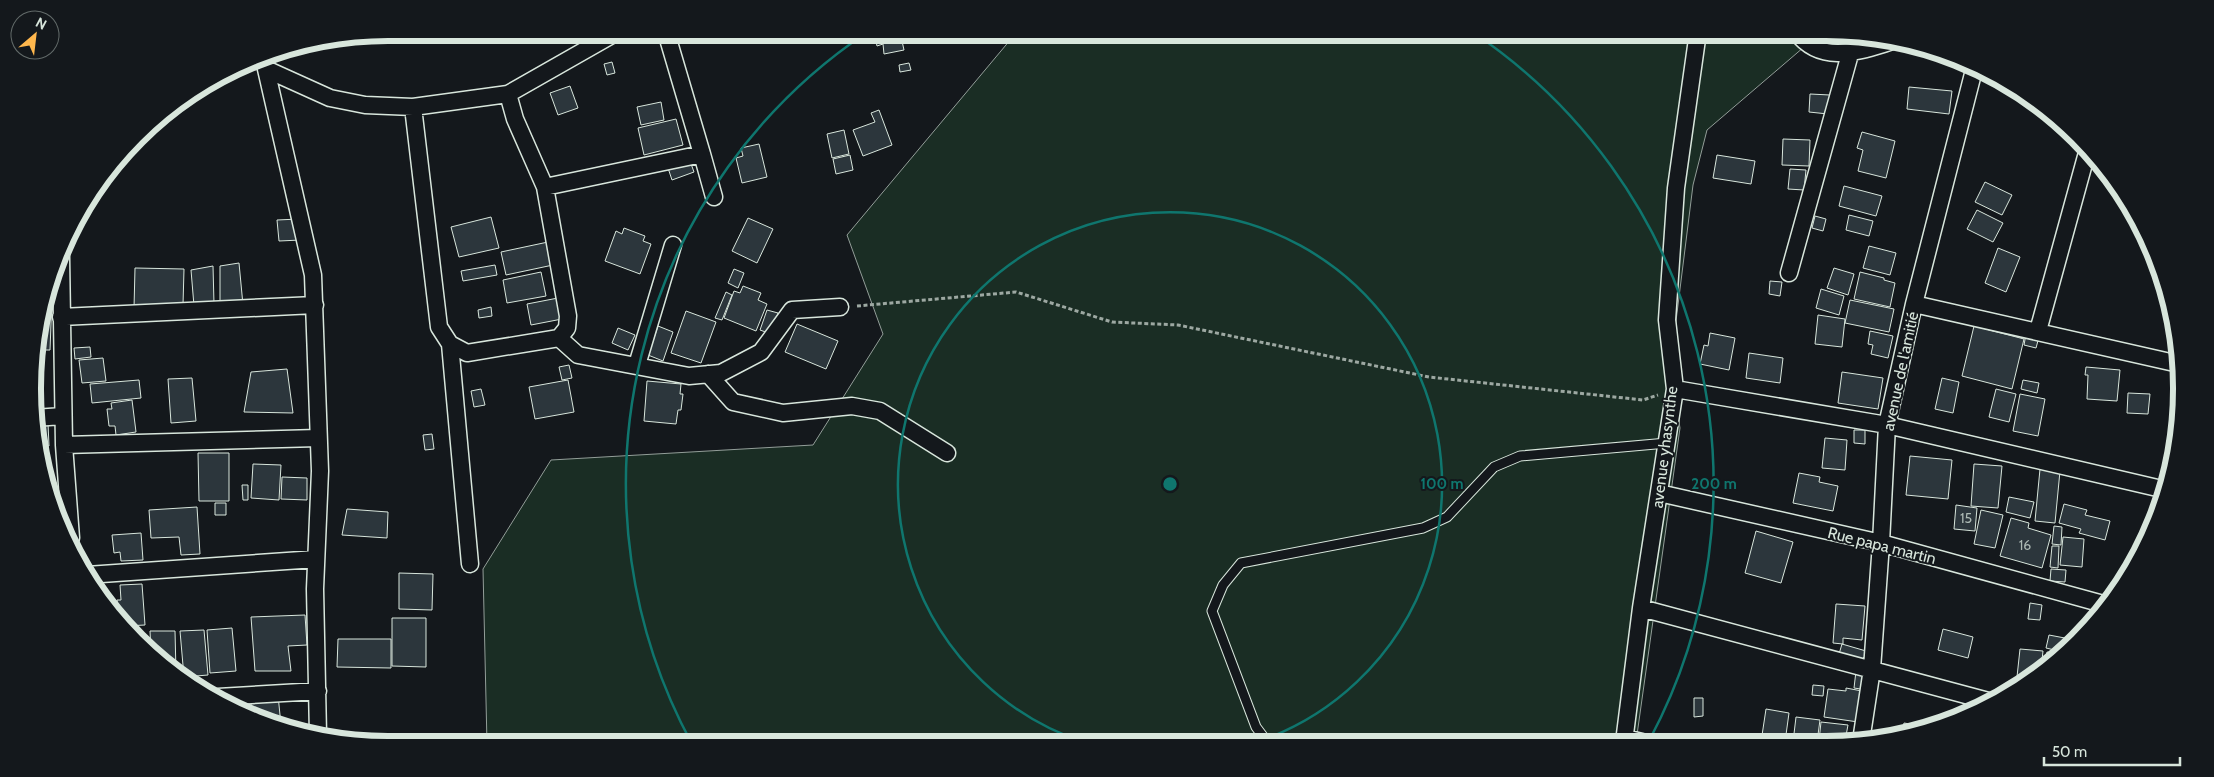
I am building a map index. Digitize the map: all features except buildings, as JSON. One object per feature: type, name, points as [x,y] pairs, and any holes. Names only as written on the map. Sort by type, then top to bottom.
[{"type":"street","points":[[267,64],[330,98],[365,105],[413,107],[508,94],[601,41]]},
{"type":"street","points":[[669,41],[714,197]]},
{"type":"street","name":"avenue yhasynthe","points":[[1625,736],[1641,608],[1675,389],[1667,320],[1676,188],[1697,41]]},
{"type":"street","points":[[1805,41],[1812,48],[1822,52],[1850,54],[1879,45]]},
{"type":"street","points":[[1789,273],[1850,54]]},
{"type":"street","points":[[266,64],[314,275],[320,471],[315,589],[318,728]]},
{"type":"street","name":"avenue de l'amitié","points":[[1862,734],[1872,669],[1887,425],[1914,304],[1973,74]]},
{"type":"street","points":[[450,344],[467,353],[559,338],[567,328],[568,316],[545,186],[515,118],[508,94]]},
{"type":"street","points":[[413,107],[440,328],[450,344],[470,564]]},
{"type":"street","points":[[545,186],[702,154]]},
{"type":"street","points":[[2038,331],[2085,158]]},
{"type":"street","points":[[637,365],[673,245]]},
{"type":"street","points":[[57,286],[61,317],[64,445],[68,522]]},
{"type":"street","points":[[1914,304],[2172,362]]},
{"type":"street","points":[[61,317],[315,305]]},
{"type":"street","points":[[559,338],[578,355],[689,376],[721,374],[761,352],[792,310],[840,307]]},
{"type":"street","points":[[708,374],[734,402],[783,413],[852,406],[880,411],[947,453]]},
{"type":"street","points":[[1675,389],[1887,425],[2158,488]]},
{"type":"street","points":[[43,417],[63,416]]},
{"type":"street","points":[[64,445],[318,438]]},
{"type":"street","name":"Rue papa martin","points":[[1660,493],[1881,543],[2099,603]]},
{"type":"street","points":[[96,574],[316,559]]},
{"type":"street","points":[[1641,608],[1981,699]]},
{"type":"street","points":[[228,696],[318,691]]},
{"type":"lane","points":[[1263,736],[1256,727],[1212,611],[1223,585],[1241,563],[1424,528],[1447,517],[1494,467],[1520,456],[1667,443]]},
{"type":"path","points":[[840,307],[1016,292],[1112,322],[1178,325],[1429,377],[1643,400],[1675,389]]},
{"type":"green space","points":[[1009,41],[1811,41],[1707,130],[1693,185],[1670,369],[1680,428],[1637,736],[487,736],[483,569],[551,460],[813,445],[883,334],[847,235]]}]
